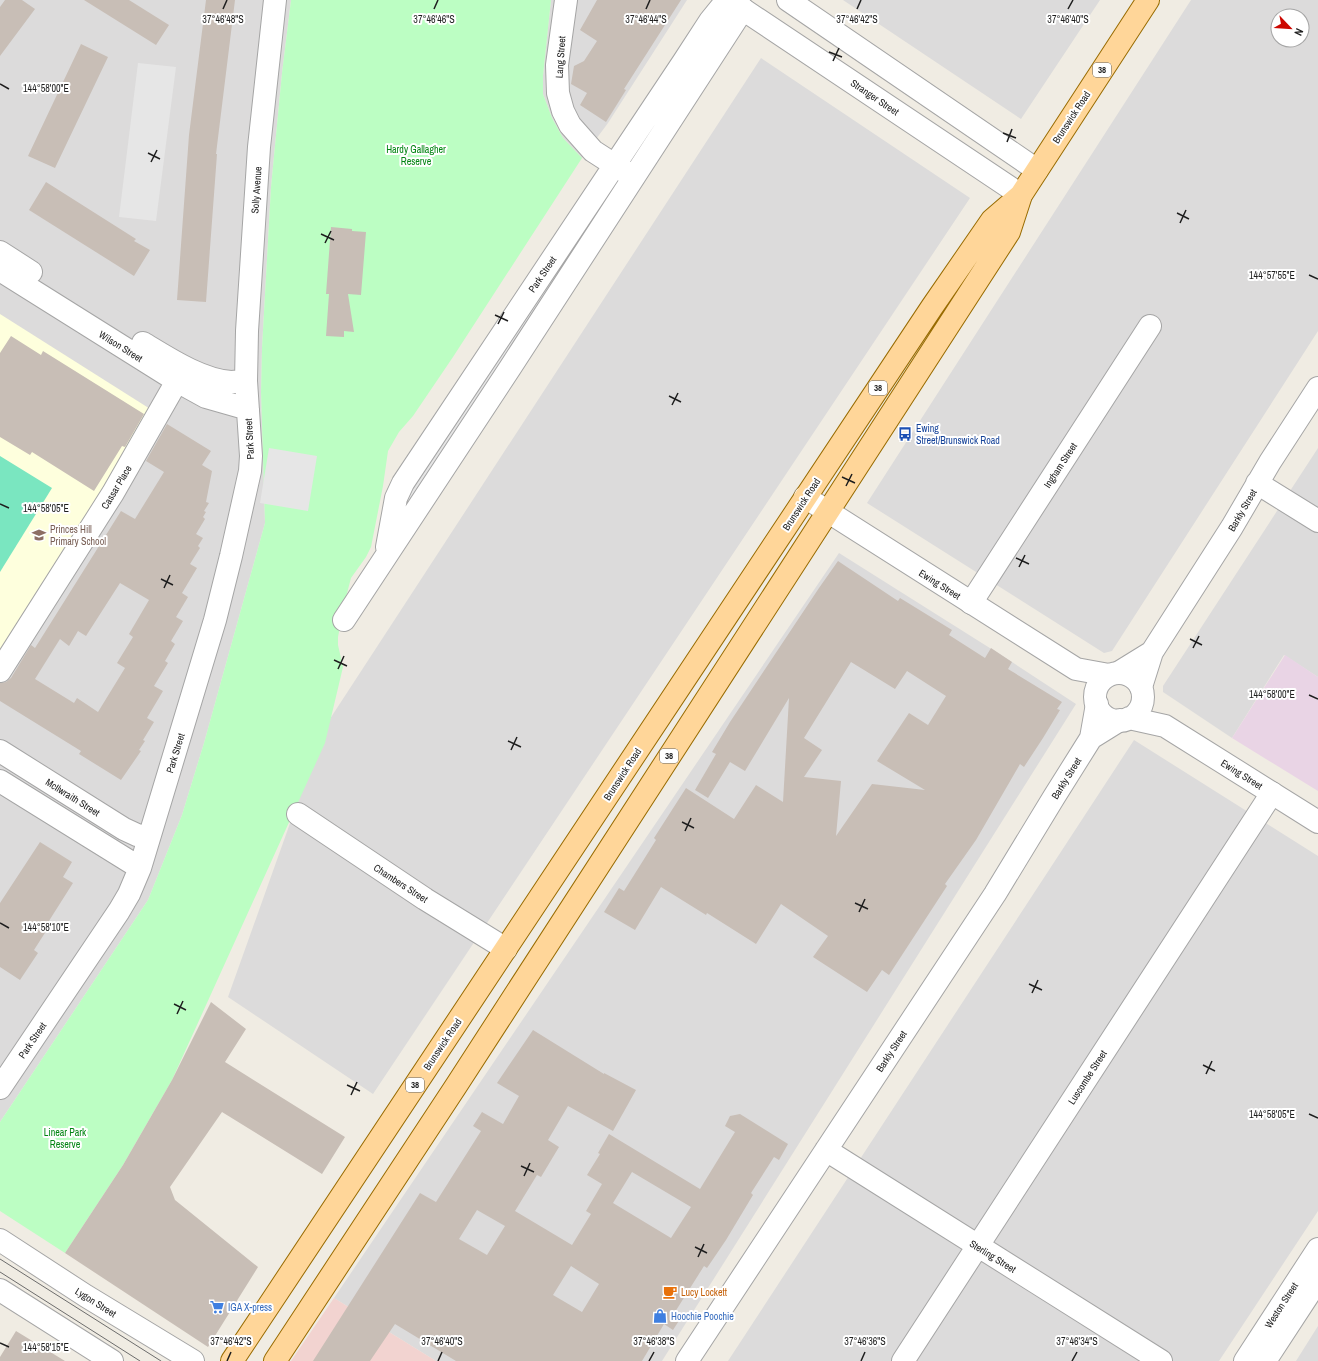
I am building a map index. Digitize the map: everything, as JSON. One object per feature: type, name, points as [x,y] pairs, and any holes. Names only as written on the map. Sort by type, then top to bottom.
[{"type":"main road","name":"Brunswick Road","points":[[232,1361],[324,1220],[506,949],[805,497],[992,220],[1020,195],[1148,0]]},
{"type":"main road","name":"Brunswick Road","points":[[275,1361],[456,1086],[1009,232],[1020,195]]},
{"type":"main road","points":[[506,949],[533,966]]},
{"type":"main road","points":[[324,1220],[354,1239]]},
{"type":"street","name":"Solly Avenue","points":[[246,381],[247,331],[258,155],[275,0]]},
{"type":"street","name":"Lang Street","points":[[566,0],[557,65],[558,93],[563,111],[570,125],[593,151],[633,177]]},
{"type":"street","points":[[788,0],[1037,170]]},
{"type":"street","name":"Park Street","points":[[384,560],[396,498],[403,483],[710,21],[737,2]]},
{"type":"street","name":"Park Street","points":[[344,620],[633,177],[737,2]]},
{"type":"street","name":"Stranger Street","points":[[737,2],[1020,195]]},
{"type":"street","name":"Wilson Street","points":[[0,252],[155,350],[188,368],[211,377],[231,382],[246,381]]},
{"type":"street","name":"Wilson Street","points":[[0,270],[177,381],[206,397],[248,409]]},
{"type":"street","name":"Ingham Street","points":[[971,603],[1150,326]]},
{"type":"street","name":"Cassar Place","points":[[0,671],[113,493],[177,381]]},
{"type":"street","name":"Park Street","points":[[0,1088],[119,912],[129,894],[140,868],[215,620],[250,471],[246,381]]},
{"type":"street","name":"Barkly Street","points":[[1142,691],[1152,652],[1232,527],[1257,483],[1316,394]]},
{"type":"street","points":[[1257,483],[1318,521]]},
{"type":"street","name":"Ewing Street","points":[[805,497],[1076,669],[1114,674]]},
{"type":"street","name":"Barkly Street","points":[[1114,674],[1152,652]]},
{"type":"street","name":"Ewing Street","points":[[1076,669],[1096,701]]},
{"type":"street","points":[[1114,674],[1132,676],[1137,681],[1142,691],[1142,702],[1139,709],[1124,719],[1112,720],[1100,711],[1096,701],[1099,684],[1103,679],[1114,674]]},
{"type":"street","name":"Ewing Street","points":[[1142,691],[1165,726]]},
{"type":"street","name":"Barkly Street","points":[[687,1361],[995,894],[1091,738],[1096,701]]},
{"type":"street","name":"Ewing Street","points":[[1124,719],[1165,726],[1318,822]]},
{"type":"street","name":"Barkly Street","points":[[1091,738],[1124,719]]},
{"type":"street","name":"McIlwraith Street","points":[[0,751],[124,829],[137,835],[149,838]]},
{"type":"street","points":[[0,781],[140,868]]},
{"type":"street","name":"Luscombe Street","points":[[903,1361],[1272,793]]},
{"type":"street","name":"Chambers Street","points":[[298,814],[425,899],[506,949]]},
{"type":"street","name":"Sterling Street","points":[[826,1150],[1161,1361]]},
{"type":"street","name":"Lygon Street","points":[[0,1240],[86,1296],[193,1361]]},
{"type":"street","name":"Weston Street","points":[[1245,1361],[1318,1250]]},
{"type":"street","name":"Weston Street","points":[[1265,1361],[1318,1280]]},
{"type":"street","points":[[0,1290],[112,1361]]},
{"type":"shaded area","points":[[0,0],[291,0],[271,187],[262,348],[261,392],[265,523],[204,743],[182,815],[148,900],[0,1122]]},
{"type":"shaded area","points":[[551,0],[687,0],[608,123],[582,158],[563,138],[552,118],[543,94],[543,76]]},
{"type":"shaded area","points":[[843,0],[1100,0],[1021,119]]},
{"type":"shaded area","points":[[1191,0],[1318,0],[1318,331],[1112,651],[1104,653],[867,503]]},
{"type":"shaded area","points":[[714,24],[723,30],[411,502],[403,497]]},
{"type":"shaded area","points":[[761,58],[970,198],[373,1094],[228,997],[324,728]]},
{"type":"shaded area","points":[[138,63],[176,67],[156,221],[119,217]]},
{"type":"shaded area","name":"Princes Hill Primary School","points":[[0,314],[155,412],[0,657]]},
{"type":"shaded area","points":[[269,448],[317,456],[308,511],[260,503]]},
{"type":"shaded area","points":[[1318,448],[1318,677],[1284,655],[1232,738],[1163,692],[1163,686]]},
{"type":"shaded area","points":[[839,553],[1076,704],[662,1361],[436,1361],[334,1298]]},
{"type":"shaded area","points":[[1285,655],[1318,677],[1318,791],[1232,738]]},
{"type":"shaded area","points":[[1134,740],[1318,856],[1318,1211],[1219,1361],[728,1361]]},
{"type":"shaded area","points":[[334,1298],[436,1361],[291,1361]]},
{"type":"shaded area","points":[[1318,1326],[1318,1361],[1296,1361]]},
{"type":"green space","points":[[291,0],[551,0],[543,76],[543,94],[552,118],[563,138],[582,158],[453,357],[413,416],[399,432],[388,451],[371,547],[366,557],[351,578],[345,601],[338,637],[338,645],[343,667],[325,743],[172,1080],[123,1165],[65,1253],[0,1211],[0,1122],[148,900],[182,815],[204,743],[265,523],[261,392],[262,348],[271,187]]},
{"type":"green space","points":[[0,456],[52,488],[0,572]]},
{"type":"building","points":[[5,0],[22,0],[35,9],[0,56],[0,7]]},
{"type":"building","points":[[84,0],[129,0],[169,25],[156,45]]},
{"type":"building","points":[[206,0],[235,0],[216,154],[206,302],[177,300],[189,135]]},
{"type":"building","points":[[597,0],[681,0],[624,89],[626,90],[606,122],[580,105],[587,93],[571,84],[574,66],[584,61],[597,41],[580,30]]},
{"type":"building","points":[[81,44],[108,57],[55,168],[28,156]]},
{"type":"building","points":[[46,182],[136,239],[134,241],[150,250],[134,276],[29,210]]},
{"type":"building","points":[[331,227],[366,232],[361,295],[348,294],[354,332],[344,331],[344,337],[326,336],[329,294],[326,294]]},
{"type":"building","points":[[11,336],[41,355],[43,351],[144,414],[125,447],[122,446],[94,491],[32,452],[30,455],[0,437],[0,353]]},
{"type":"building","points":[[167,424],[211,451],[202,465],[212,471],[206,502],[209,503],[204,511],[206,512],[203,517],[205,519],[196,534],[203,538],[198,546],[200,548],[190,564],[197,568],[182,593],[188,597],[176,617],[183,621],[171,641],[175,644],[165,661],[168,663],[154,686],[163,691],[147,718],[154,722],[143,740],[145,741],[139,750],[141,751],[121,780],[79,754],[81,751],[0,701],[0,683],[6,682],[11,678],[31,645],[35,648],[121,511],[135,519],[164,472],[146,461]],"holes":[[[120,583],[149,600],[129,634],[133,637],[117,663],[125,668],[98,712],[77,698],[74,703],[35,679],[60,639],[69,646],[78,631],[86,636]]]},
{"type":"building","points":[[838,561],[898,601],[900,598],[952,630],[949,635],[985,658],[991,648],[1012,662],[1008,669],[1062,702],[1057,709],[1060,710],[1043,738],[1024,767],[1020,764],[976,840],[945,884],[947,886],[889,975],[882,970],[867,992],[813,957],[828,936],[781,904],[756,944],[707,913],[706,915],[661,887],[635,930],[604,912],[619,888],[624,891],[656,840],[654,838],[686,788],[734,819],[756,785],[783,802],[789,698],[745,771],[730,762],[708,798],[695,790],[716,754],[712,752],[730,722]],"holes":[[[851,662],[895,689],[907,671],[946,696],[928,725],[909,713],[877,761],[925,790],[872,784],[836,836],[841,781],[804,777],[822,750],[804,738]]]},
{"type":"building","points":[[40,842],[72,862],[63,877],[73,883],[47,924],[50,925],[34,950],[38,953],[20,980],[0,967],[0,903]]},
{"type":"building","points":[[211,1002],[246,1029],[225,1062],[345,1137],[322,1174],[222,1112],[170,1187],[175,1200],[258,1267],[208,1347],[65,1253],[123,1165],[172,1080]]},
{"type":"building","points":[[533,1030],[604,1074],[636,1090],[613,1131],[568,1106],[548,1140],[559,1147],[541,1177],[537,1175],[515,1211],[572,1245],[591,1214],[586,1211],[602,1184],[587,1175],[600,1154],[598,1153],[609,1134],[700,1189],[735,1132],[725,1126],[730,1116],[740,1114],[788,1144],[779,1160],[774,1157],[751,1193],[753,1195],[726,1240],[707,1268],[704,1266],[675,1312],[682,1316],[673,1330],[664,1324],[642,1361],[456,1361],[395,1324],[370,1361],[313,1361],[420,1193],[436,1202],[481,1131],[473,1126],[482,1112],[503,1124],[519,1096],[497,1083]],"holes":[[[632,1172],[691,1207],[671,1238],[613,1203]],[[477,1210],[505,1226],[487,1255],[459,1239]],[[571,1266],[599,1284],[582,1312],[553,1295]]]},
{"type":"building","points":[[16,1331],[65,1361],[0,1361],[0,1357]]},
{"type":"tram line","points":[[0,1259],[161,1361]]},
{"type":"tram line","points":[[0,1272],[140,1361]]},
{"type":"place","name":"Ewing Street/Brunswick Road","points":[[905,434]]},
{"type":"place","name":"Princes Hill Primary School","points":[[39,535]]},
{"type":"place","name":"Lucy Lockett","points":[[670,1292]]},
{"type":"place","name":"IGA X-press","points":[[217,1307]]},
{"type":"place","name":"Hoochie Poochie","points":[[660,1316]]},
{"type":"park label","name":"Hardy Gallagher Reserve","points":[[416,154]]},
{"type":"park label","name":"Linear Park Reserve","points":[[65,1138]]}]
